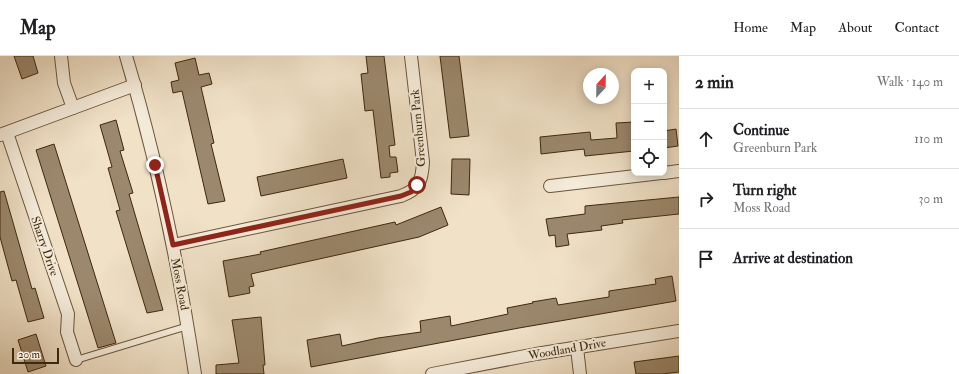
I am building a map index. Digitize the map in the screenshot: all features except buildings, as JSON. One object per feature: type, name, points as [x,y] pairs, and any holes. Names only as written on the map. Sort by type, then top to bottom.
[{"type":"street","points":[[61,56],[64,82],[73,108]]},
{"type":"street","name":"Moss Road","points":[[126,56],[135,85],[155,165],[173,245],[195,374]]},
{"type":"street","name":"Greenburn Park","points":[[173,245],[401,196],[411,192],[422,176],[423,162],[412,56]]},
{"type":"street","name":"Sharry Drive","points":[[76,360],[67,332],[68,314],[3,134],[135,85]]},
{"type":"street","points":[[667,172],[679,171]]},
{"type":"street","points":[[550,186],[637,176]]},
{"type":"street","name":"Woodland Drive","points":[[432,374],[679,331]]},
{"type":"street","points":[[577,348],[580,374]]},
{"type":"lane","points":[[76,360],[188,326]]},
{"type":"route","points":[[155,165],[173,245],[401,196],[411,192],[417,185]]}]
